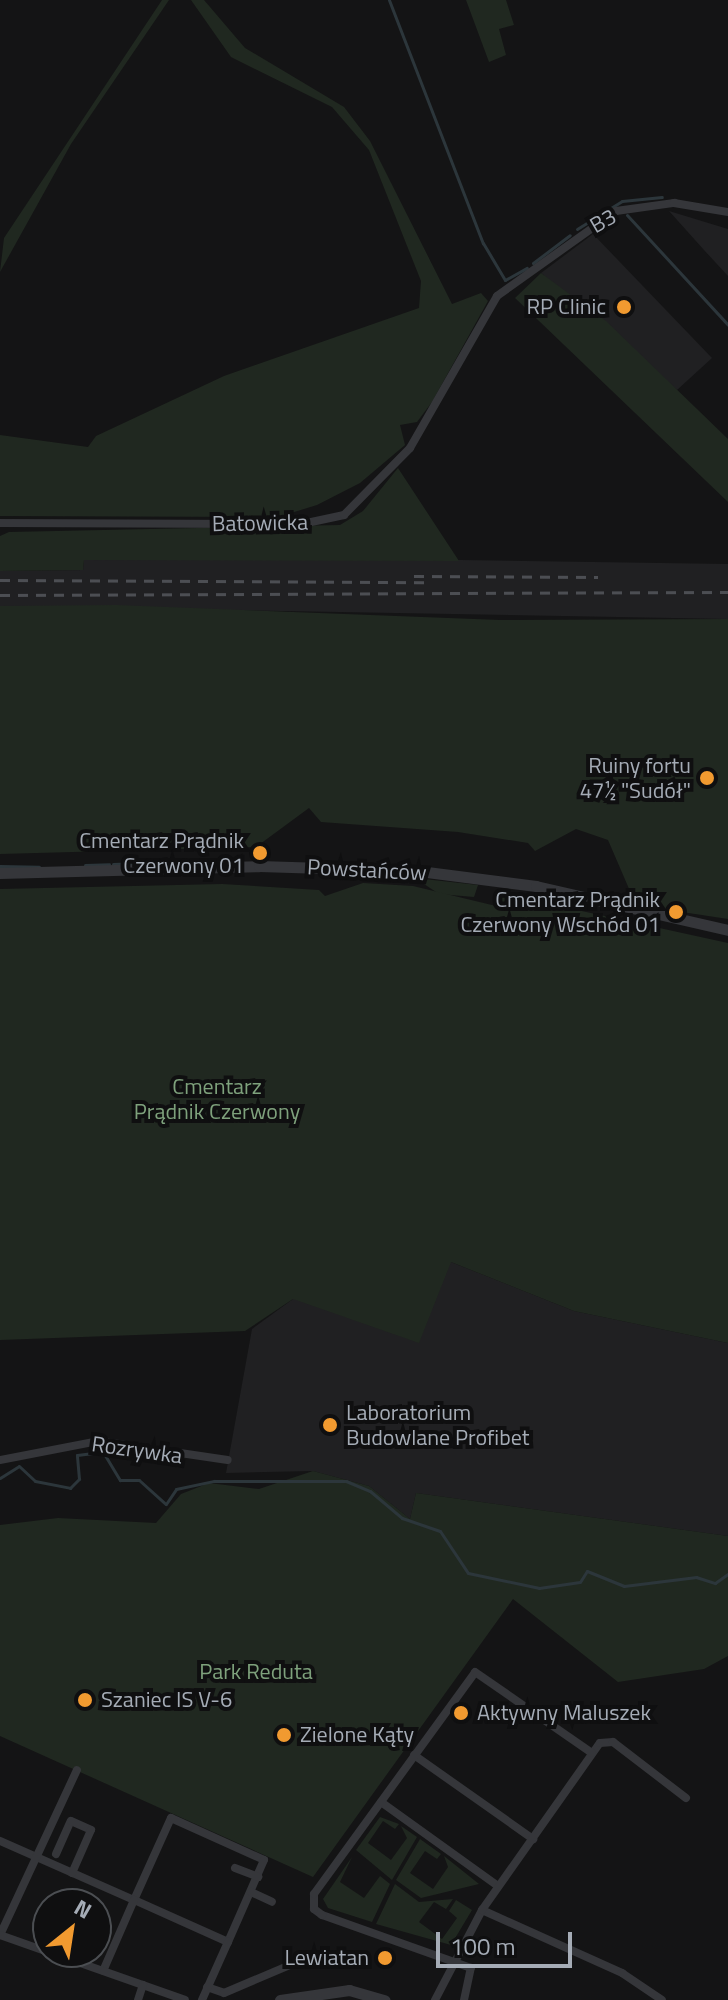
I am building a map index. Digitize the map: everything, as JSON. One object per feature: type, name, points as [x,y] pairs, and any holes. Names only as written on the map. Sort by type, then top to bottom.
[{"type":"street","name":"B3","points":[[497,296],[616,211],[674,203],[728,212]]},
{"type":"street","name":"Batowicka","points":[[0,523],[302,524],[344,515],[410,448],[497,296]]},
{"type":"street","name":"Powstańców","points":[[0,873],[259,866],[419,871],[536,886],[728,930]]},
{"type":"street","name":"Rozrywka","points":[[0,1460],[99,1441],[228,1460]]},
{"type":"street","points":[[464,2000],[476,1971],[454,1959],[314,1909],[314,1894],[475,1672],[592,1753]]},
{"type":"street","points":[[435,2000],[482,1910],[592,1753],[613,1742],[686,1798]]},
{"type":"street","points":[[414,1755],[533,1839]]},
{"type":"street","points":[[32,1946],[0,1935],[77,1770]]},
{"type":"street","points":[[381,1802],[498,1886]]},
{"type":"street","points":[[103,1971],[171,1818],[264,1860],[202,2000]]},
{"type":"street","points":[[56,1854],[71,1821],[91,1830],[72,1873]]},
{"type":"street","points":[[0,1841],[228,1942]]},
{"type":"street","points":[[235,1868],[258,1877]]},
{"type":"street","points":[[251,1892],[272,1902]]},
{"type":"street","points":[[482,1910],[622,1973],[662,2000]]},
{"type":"street","points":[[207,1987],[224,1993],[290,1965]]},
{"type":"street","points":[[94,1968],[185,2000]]},
{"type":"street","points":[[138,2000],[143,1985]]},
{"type":"street","points":[[280,2000],[333,1994],[385,2000]]},
{"type":"street","points":[[333,1994],[350,2000]]},
{"type":"shaded area","points":[[669,211],[728,229],[728,276],[704,250]]},
{"type":"shaded area","name":"RP Clinic","points":[[593,234],[712,358],[677,390],[541,273]]},
{"type":"shaded area","points":[[262,557],[728,564],[728,619],[0,606],[0,571],[83,570],[84,560]]},
{"type":"shaded area","points":[[451,1262],[574,1311],[728,1343],[728,1536],[416,1493],[410,1519],[369,1486],[313,1471],[226,1473],[252,1329],[293,1299]]},
{"type":"green space","points":[[162,0],[169,0],[71,144],[0,272],[4,238]]},
{"type":"green space","points":[[191,0],[204,0],[245,48],[344,107],[370,141],[452,304],[481,293],[488,301],[432,402],[417,422],[400,425],[405,445],[360,483],[317,505],[278,517],[0,516],[0,435],[88,447],[96,436],[224,376],[419,308],[421,281],[369,150],[332,107],[231,57]]},
{"type":"green space","points":[[466,0],[506,0],[514,25],[499,29],[506,55],[489,62]]},
{"type":"green space","points":[[541,273],[606,321],[728,439],[728,502],[515,298]]},
{"type":"green space","points":[[398,468],[459,561],[84,560],[83,570],[0,571],[0,536],[9,532],[340,525],[363,511]]},
{"type":"green space","points":[[116,605],[500,620],[728,619],[728,919],[636,905],[608,840],[576,829],[535,851],[528,843],[458,832],[321,822],[309,808],[256,847],[0,854],[0,606]]},
{"type":"green space","points":[[415,878],[478,885],[474,897],[439,894]]},
{"type":"green space","name":"Cmentarz Prądnik Czerwony","points":[[363,883],[413,886],[496,906],[502,893],[525,908],[568,908],[728,943],[728,1343],[574,1311],[451,1262],[419,1343],[293,1299],[245,1331],[0,1340],[0,889],[222,884],[319,890],[325,896]]},
{"type":"green space","name":"Park Reduta","points":[[313,1471],[369,1486],[410,1519],[416,1493],[728,1536],[728,1656],[704,1669],[618,1682],[513,1599],[313,1877],[0,1736],[0,1525],[58,1518],[156,1523],[181,1494],[209,1483],[259,1489]]},
{"type":"green space","points":[[380,1817],[399,1824],[395,1829],[383,1821],[368,1843],[391,1860],[407,1838],[401,1826],[417,1837],[392,1880],[356,1850]]},
{"type":"green space","points":[[420,1839],[441,1854],[437,1859],[425,1851],[410,1873],[433,1889],[448,1867],[444,1856],[479,1884],[421,1898],[396,1880]]},
{"type":"green space","points":[[352,1857],[340,1882],[364,1898],[380,1876],[390,1884],[372,1922],[328,1908],[323,1899]]},
{"type":"green space","points":[[395,1884],[419,1902],[453,1899],[446,1909],[434,1902],[419,1922],[442,1939],[457,1918],[449,1911],[456,1900],[472,1910],[451,1945],[376,1924]]},
{"type":"waterway","points":[[389,0],[483,243],[505,280],[527,268]]},
{"type":"waterway","points":[[577,229],[622,201],[662,197]]},
{"type":"waterway","points":[[627,215],[728,325]]},
{"type":"waterway","points":[[533,263],[570,235]]},
{"type":"waterway","points":[[113,864],[221,860]]},
{"type":"waterway","points":[[85,865],[109,864]]},
{"type":"waterway","points":[[0,866],[39,867]]},
{"type":"waterway","points":[[0,1478],[19,1466],[35,1481],[70,1488],[79,1479],[77,1455],[103,1452],[120,1480],[139,1480],[166,1504],[176,1489],[214,1481],[346,1481],[370,1491],[402,1518],[440,1531],[468,1573],[539,1588],[580,1582],[587,1571],[624,1586],[696,1577],[715,1583],[728,1574]]},
{"type":"railway","points":[[414,576],[598,577]]},
{"type":"railway","points":[[0,580],[424,582]]},
{"type":"railway","points":[[0,595],[728,592]]},
{"type":"place","name":"RP Clinic","points":[[624,307]]},
{"type":"place","name":"Ruiny fortu 47½ \"Sudół\"","points":[[707,778]]},
{"type":"place","name":"Cmentarz Prądnik Czerwony 01","points":[[260,853]]},
{"type":"place","name":"Cmentarz Prądnik Czerwony Wschód 01","points":[[676,912]]},
{"type":"place","name":"Laboratorium Budowlane Profibet","points":[[330,1425]]},
{"type":"place","name":"Szaniec IS V-6","points":[[85,1700]]},
{"type":"place","name":"Aktywny Maluszek","points":[[461,1713]]},
{"type":"place","name":"Zielone Kąty","points":[[284,1735]]},
{"type":"place","name":"Lewiatan","points":[[385,1958]]}]
